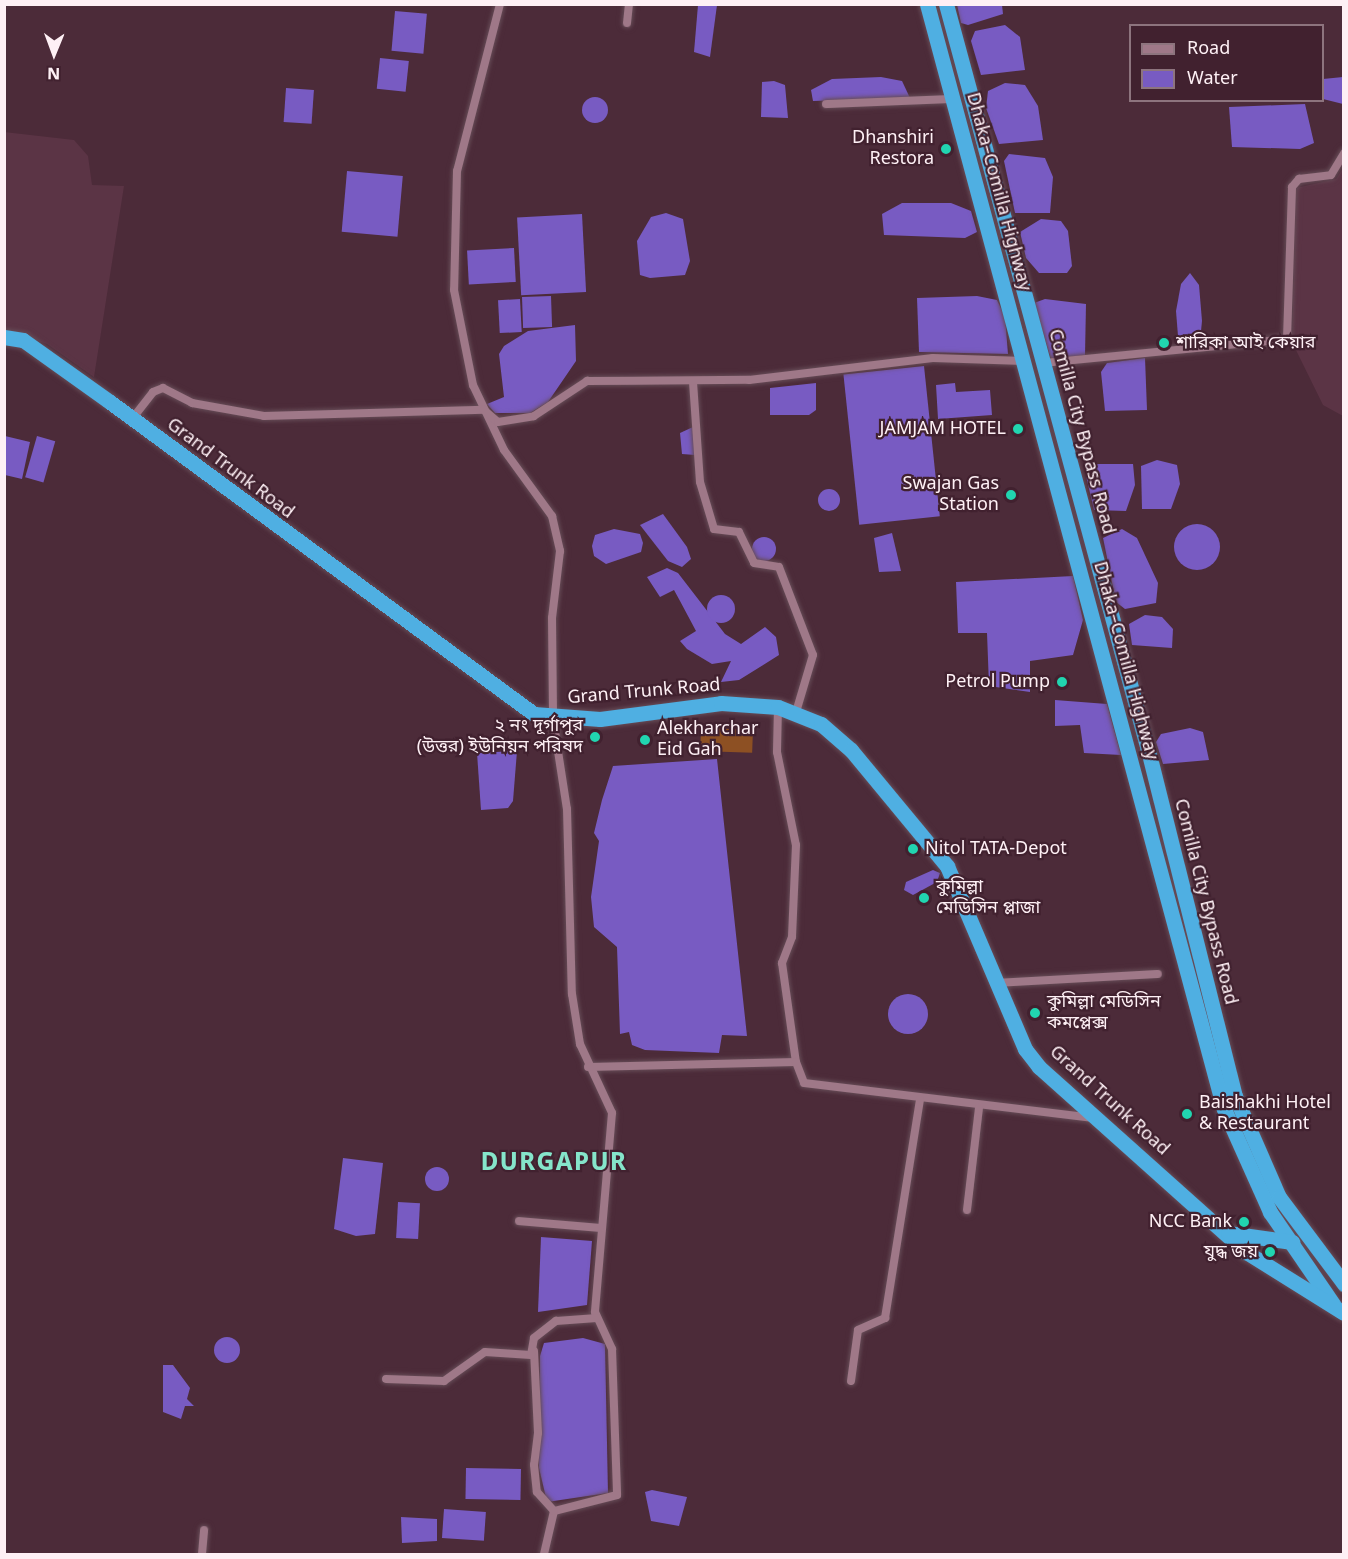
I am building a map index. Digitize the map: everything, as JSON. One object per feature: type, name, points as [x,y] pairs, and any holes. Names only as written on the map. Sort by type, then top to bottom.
[{"type":"highway","name":"Dhaka–Comilla Highway","points":[[927,4],[1219,1091],[1257,1188],[1288,1241],[1318,1267],[1344,1284]]},
{"type":"highway","name":"Comilla City Bypass Road","points":[[946,4],[1044,363],[1235,1096],[1270,1180],[1307,1240]]},
{"type":"highway","name":"Grand Trunk Road","points":[[4,337],[22,340],[517,704],[553,719],[721,703],[778,707],[796,712],[851,750],[947,866],[1025,1049],[1097,1118],[1222,1231],[1246,1244],[1339,1309]]},
{"type":"highway","name":"Dhaka–Comilla Highway","points":[[1307,1240],[1339,1309]]},
{"type":"highway","name":"Grand Trunk Road","points":[[1246,1244],[1307,1240]]},
{"type":"street","points":[[500,4],[457,171],[453,205],[454,290],[472,385],[504,450],[552,516],[560,551],[552,618],[553,719],[567,809],[572,994],[588,1066],[612,1113],[600,1228],[597,1318],[612,1349],[617,1495],[554,1511]]},
{"type":"street","points":[[627,23],[629,4]]},
{"type":"street","points":[[826,104],[953,99]]},
{"type":"street","points":[[1044,363],[1287,339],[1292,187],[1299,179],[1331,175],[1344,153]]},
{"type":"street","points":[[132,419],[153,392],[164,388],[192,403],[264,416],[484,410],[498,422],[534,416],[587,381],[693,382],[787,377],[933,358],[1024,361]]},
{"type":"street","points":[[693,382],[700,482],[714,530],[739,532],[754,563],[779,567],[813,656],[796,712]]},
{"type":"street","points":[[778,707],[777,752],[796,845],[792,937],[782,979],[796,1062],[804,1083],[979,1108],[1097,1118]]},
{"type":"street","points":[[995,983],[1158,974]]},
{"type":"street","points":[[588,1066],[796,1062]]},
{"type":"street","points":[[851,1381],[858,1330],[885,1318],[920,1100]]},
{"type":"street","points":[[967,1210],[979,1108]]},
{"type":"street","points":[[519,1221],[600,1228]]},
{"type":"street","points":[[386,1378],[444,1381],[485,1352],[531,1355],[545,1327],[597,1318]]},
{"type":"street","points":[[533,1348],[538,1433],[534,1465],[537,1492],[554,1511]]},
{"type":"street","points":[[544,1554],[554,1511]]},
{"type":"street","points":[[202,1554],[204,1530]]},
{"type":"shaded area","points":[[4,132],[74,140],[88,156],[92,185],[124,186],[94,377],[47,344],[5,330]]},
{"type":"shaded area","points":[[1343,168],[1343,416],[1323,405],[1292,342],[1296,188],[1336,179]]},
{"type":"shaded area","points":[[701,728],[753,730],[752,753],[700,751]]},
{"type":"water","points":[[698,5],[717,5],[710,57],[694,52]]},
{"type":"water","points":[[957,5],[1002,5],[1003,14],[968,25],[961,23]]},
{"type":"water","points":[[395,11],[427,14],[423,54],[392,51]]},
{"type":"water","points":[[1005,25],[1020,37],[1025,70],[981,75],[971,41],[975,31]]},
{"type":"water","points":[[380,58],[409,61],[406,92],[377,89]]},
{"type":"water","points":[[881,77],[902,81],[910,98],[813,101],[811,90],[832,79]]},
{"type":"water","points":[[1343,77],[1343,104],[1324,99],[1324,79]]},
{"type":"water","points":[[774,81],[785,85],[788,118],[761,117],[762,82]]},
{"type":"water","points":[[1005,83],[1025,85],[1038,106],[1043,140],[999,144],[986,108],[988,91]]},
{"type":"water","points":[[286,88],[314,90],[312,124],[284,122]]},
{"type":"water","points":[[595,97],[604,101],[608,110],[604,119],[595,123],[586,119],[582,110],[586,101]]},
{"type":"water","points":[[1305,104],[1314,143],[1300,149],[1232,147],[1229,107]]},
{"type":"water","points":[[1009,154],[1045,158],[1053,177],[1050,213],[1015,213],[1004,161]]},
{"type":"water","points":[[347,171],[403,176],[397,237],[342,232]]},
{"type":"water","points":[[902,203],[951,203],[971,211],[977,232],[965,238],[884,235],[882,214]]},
{"type":"water","points":[[666,213],[683,219],[690,261],[685,275],[650,278],[640,275],[637,241],[651,217]]},
{"type":"water","points":[[582,214],[586,292],[521,295],[517,217]]},
{"type":"water","points":[[1041,219],[1061,221],[1068,231],[1072,266],[1067,273],[1039,273],[1026,258],[1020,232]]},
{"type":"water","points":[[514,248],[516,282],[469,284],[467,250]]},
{"type":"water","points":[[1190,273],[1199,285],[1202,321],[1200,341],[1188,343],[1178,336],[1176,311],[1181,284]]},
{"type":"water","points":[[551,296],[552,327],[523,328],[522,297]]},
{"type":"water","points":[[977,296],[997,300],[1005,317],[1008,354],[919,352],[917,298]]},
{"type":"water","points":[[520,299],[522,332],[500,333],[498,300]]},
{"type":"water","points":[[1045,299],[1086,304],[1085,355],[1051,359],[1034,303]]},
{"type":"water","points":[[575,325],[576,361],[548,402],[530,413],[495,413],[487,404],[504,397],[499,354],[504,346],[528,331]]},
{"type":"water","points":[[1145,358],[1147,410],[1105,411],[1101,372],[1107,363]]},
{"type":"water","points":[[924,366],[940,516],[859,525],[843,374]]},
{"type":"water","points":[[816,383],[816,410],[809,415],[770,415],[770,388]]},
{"type":"water","points":[[955,383],[956,392],[990,390],[992,415],[938,419],[936,385]]},
{"type":"water","points":[[693,427],[695,455],[682,454],[680,433]]},
{"type":"water","points":[[5,436],[30,442],[22,479],[5,475]]},
{"type":"water","points":[[37,436],[55,441],[43,483],[25,477]]},
{"type":"water","points":[[1157,460],[1177,465],[1180,484],[1171,509],[1142,509],[1141,466]]},
{"type":"water","points":[[1096,464],[1133,464],[1135,485],[1126,511],[1094,510],[1086,476]]},
{"type":"water","points":[[829,489],[837,492],[840,500],[837,508],[829,511],[821,508],[818,500],[821,492]]},
{"type":"water","points":[[663,514],[687,547],[691,559],[682,567],[668,561],[640,525]]},
{"type":"water","points":[[1197,524],[1206,525],[1214,530],[1219,538],[1219,556],[1214,564],[1206,569],[1197,570],[1188,569],[1180,564],[1175,556],[1174,547],[1175,538],[1180,530],[1188,525]]},
{"type":"water","points":[[614,529],[640,534],[643,543],[641,552],[606,564],[594,556],[592,546],[595,535]]},
{"type":"water","points":[[1122,529],[1137,538],[1158,583],[1156,603],[1125,609],[1116,602],[1103,538]]},
{"type":"water","points":[[892,533],[901,571],[879,572],[874,538]]},
{"type":"water","points":[[764,537],[773,540],[776,549],[773,558],[764,561],[755,558],[752,549],[755,540]]},
{"type":"water","points":[[667,568],[678,573],[725,634],[741,644],[765,627],[776,637],[779,655],[739,680],[721,682],[731,661],[712,664],[687,649],[680,641],[696,631],[674,590],[660,597],[647,577]]},
{"type":"water","points":[[1073,576],[1083,620],[1073,655],[1030,661],[1030,692],[989,686],[987,633],[958,633],[956,582]]},
{"type":"water","points":[[721,595],[731,599],[735,609],[731,619],[721,623],[711,619],[707,609],[711,599]]},
{"type":"water","points":[[1145,615],[1162,617],[1173,629],[1172,648],[1132,645],[1129,624]]},
{"type":"water","points":[[1055,700],[1107,704],[1121,755],[1084,753],[1080,725],[1055,726]]},
{"type":"water","points":[[1190,728],[1203,732],[1209,760],[1163,764],[1156,742],[1161,734]]},
{"type":"water","points":[[517,751],[513,801],[508,808],[481,810],[477,753]]},
{"type":"water","points":[[717,759],[747,1036],[722,1035],[719,1053],[645,1050],[632,1045],[629,1032],[620,1034],[617,947],[594,927],[591,897],[599,841],[594,833],[602,800],[613,766]]},
{"type":"water","points":[[933,870],[940,873],[937,882],[913,895],[904,890],[906,882]]},
{"type":"water","points":[[908,994],[916,995],[922,1000],[927,1006],[927,1022],[922,1028],[916,1033],[908,1034],[900,1033],[894,1028],[889,1022],[888,1014],[889,1006],[894,1000],[900,995]]},
{"type":"water","points":[[343,1158],[383,1163],[375,1234],[356,1236],[334,1229]]},
{"type":"water","points":[[437,1167],[442,1168],[448,1174],[448,1184],[442,1190],[437,1191],[432,1190],[426,1184],[425,1179],[426,1174],[432,1168]]},
{"type":"water","points":[[398,1202],[420,1203],[418,1239],[396,1238]]},
{"type":"water","points":[[541,1237],[592,1241],[587,1305],[538,1312]]},
{"type":"water","points":[[227,1337],[236,1341],[240,1350],[236,1359],[227,1363],[218,1359],[214,1350],[218,1341]]},
{"type":"water","points":[[583,1338],[605,1344],[608,1493],[547,1502],[539,1468],[540,1356],[544,1343]]},
{"type":"water","points":[[163,1365],[173,1365],[190,1388],[187,1399],[194,1406],[185,1406],[181,1419],[163,1412]]},
{"type":"water","points":[[466,1468],[521,1469],[520,1500],[465,1499]]},
{"type":"water","points":[[652,1490],[687,1497],[679,1526],[651,1521],[645,1492]]},
{"type":"water","points":[[444,1509],[486,1512],[484,1541],[442,1538]]},
{"type":"water","points":[[401,1517],[437,1519],[437,1541],[402,1543]]},
{"type":"place","name":"Dhanshiri Restora","points":[[946,149]]},
{"type":"place","name":"শারিকা আই কেয়ার","points":[[1164,343]]},
{"type":"place","name":"JAMJAM HOTEL","points":[[1018,429]]},
{"type":"place","name":"Swajan Gas Station","points":[[1011,495]]},
{"type":"place","name":"Petrol Pump","points":[[1062,682]]},
{"type":"place","name":"২ নং দূর্গাপুর (উত্তর) ইউনিয়ন পরিষদ","points":[[595,737]]},
{"type":"place","name":"Alekharchar Eid Gah","points":[[645,740]]},
{"type":"place","name":"Nitol TATA-Depot","points":[[913,849]]},
{"type":"place","name":"কুমিল্লা মেডিসিন প্লাজা","points":[[924,898]]},
{"type":"place","name":"কুমিল্লা মেডিসিন কমপ্লেক্স","points":[[1035,1013]]},
{"type":"place","name":"Baishakhi Hotel & Restaurant","points":[[1187,1114]]},
{"type":"place","name":"NCC Bank","points":[[1244,1222]]},
{"type":"place","name":"যুদ্ধ জয়","points":[[1270,1252]]},
{"type":"district","name":"DURGAPUR","points":[[554,1165]]}]
